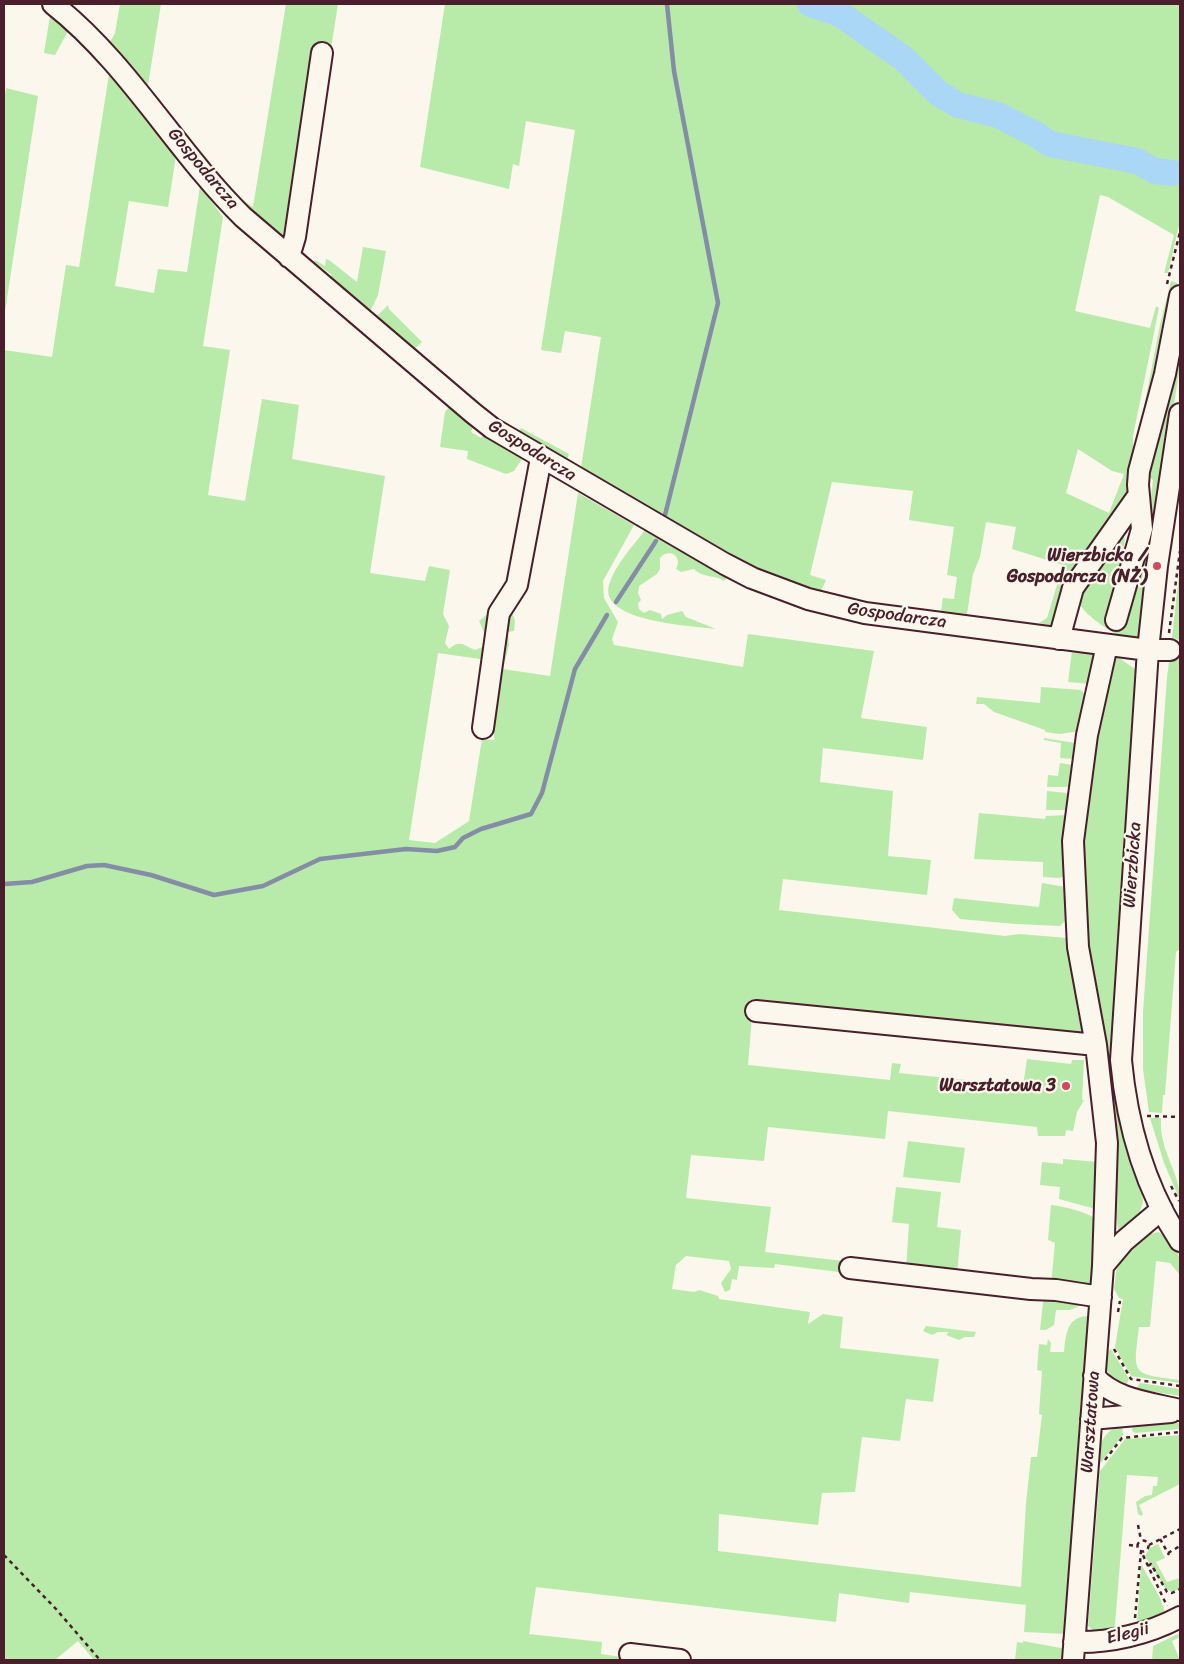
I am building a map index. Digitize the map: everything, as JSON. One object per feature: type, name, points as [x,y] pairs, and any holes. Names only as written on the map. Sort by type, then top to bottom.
[{"type":"street","name":"Gospodarcza","points":[[53,4],[93,40],[127,76],[219,193],[289,257],[492,428],[541,458],[700,550],[752,578],[786,592],[865,613],[1107,645],[1162,650]]},
{"type":"street","points":[[289,257],[295,237],[322,53]]},
{"type":"street","points":[[1116,620],[1142,529],[1138,496],[1139,471],[1165,374],[1180,296]]},
{"type":"street","name":"Wierzbicka","points":[[1180,414],[1158,566],[1162,650],[1121,1060],[1134,1139],[1172,1206],[1180,1241]]},
{"type":"street","name":"Wierzbicka","points":[[1171,478],[1180,437]]},
{"type":"street","points":[[483,728],[499,613],[517,586],[541,458]]},
{"type":"street","points":[[1060,639],[1073,588],[1138,496]]},
{"type":"street","name":"Warsztatowa","points":[[1074,1651],[1094,1376],[1110,1299],[1103,1266],[1106,1126],[1096,1045],[1078,947],[1072,841],[1087,735],[1107,645]]},
{"type":"street","points":[[756,1011],[1096,1045]]},
{"type":"street","points":[[1103,1266],[1118,1247],[1172,1206]]},
{"type":"street","points":[[850,1268],[1031,1289],[1056,1290],[1110,1299]]},
{"type":"street","points":[[1094,1376],[1106,1388],[1123,1395],[1180,1410]]},
{"type":"street","points":[[1123,1395],[1105,1396],[1092,1410],[1117,1418],[1180,1410]]},
{"type":"street","name":"Elegii","points":[[1074,1651],[1098,1642],[1136,1634],[1175,1615]]},
{"type":"street","points":[[630,1654],[680,1660]]},
{"type":"path","points":[[1166,617],[1175,551]]},
{"type":"path","points":[[1162,650],[1180,551]]},
{"type":"path","points":[[1146,1108],[1149,1125]]},
{"type":"path","points":[[1150,1116],[1180,1118]]},
{"type":"path","points":[[1170,1182],[1172,1206]]},
{"type":"path","points":[[1165,1183],[1172,1206]]},
{"type":"path","points":[[1110,1299],[1117,1319]]},
{"type":"path","points":[[1112,1346],[1131,1379],[1180,1386]]},
{"type":"path","points":[[1122,1438],[1180,1432]]},
{"type":"path","points":[[1138,1525],[1142,1541],[1149,1545]]},
{"type":"path","points":[[1141,1552],[1146,1551],[1149,1545],[1180,1530]]},
{"type":"path","points":[[1160,1539],[1168,1554],[1180,1546]]},
{"type":"path","points":[[1138,1546],[1142,1541]]},
{"type":"path","points":[[1129,1546],[1138,1546]]},
{"type":"path","points":[[1138,1546],[1175,1615]]},
{"type":"path","points":[[1136,1634],[1134,1623],[1141,1552]]},
{"type":"path","points":[[4,1555],[56,1609],[100,1660]]},
{"type":"path","points":[[1148,1566],[1151,1564],[1167,1592],[1172,1593],[1180,1589]]},
{"type":"green space","points":[[120,4],[161,4],[148,85],[110,42],[115,33]]},
{"type":"green space","points":[[286,4],[338,4],[331,49],[287,240],[238,197],[253,207]]},
{"type":"green space","points":[[445,4],[1180,4],[1180,221],[1168,273],[1164,273],[1174,235],[1108,197],[1100,195],[1075,311],[1150,328],[1156,306],[1159,308],[1133,436],[1133,450],[1138,452],[1129,494],[1063,592],[1051,626],[1039,623],[1047,618],[1063,565],[1012,549],[1016,527],[986,522],[980,557],[973,574],[967,614],[941,611],[943,598],[954,599],[957,577],[947,575],[954,527],[909,520],[913,491],[832,482],[810,575],[826,580],[821,591],[772,577],[581,468],[601,337],[565,331],[561,353],[541,350],[575,130],[526,121],[519,166],[513,164],[509,189],[420,167]],"holes":[[[1078,449],[1112,471],[1124,474],[1109,513],[1066,493]]]},
{"type":"green space","points":[[50,16],[68,31],[55,55],[44,53]]},
{"type":"green space","points":[[109,74],[176,156],[168,207],[129,201],[115,286],[154,293],[158,269],[187,272],[200,186],[223,217],[203,346],[230,350],[208,495],[245,501],[262,399],[299,405],[292,459],[385,476],[370,573],[425,581],[429,566],[450,570],[443,614],[449,626],[445,643],[449,649],[456,644],[465,645],[475,650],[485,646],[485,634],[479,621],[491,611],[487,660],[438,653],[409,840],[435,843],[469,821],[482,739],[494,740],[494,722],[508,611],[515,620],[515,625],[514,631],[508,632],[509,645],[503,669],[550,676],[578,493],[634,525],[603,581],[604,598],[618,622],[612,639],[614,645],[743,667],[748,634],[874,651],[861,718],[927,727],[923,760],[823,748],[820,782],[893,791],[888,856],[931,860],[927,895],[783,879],[779,910],[1005,936],[1019,934],[1068,938],[1071,947],[1077,1011],[1083,1034],[753,1004],[748,1065],[890,1080],[892,1063],[901,1064],[899,1073],[1023,1086],[1027,1059],[1071,1064],[1072,1060],[1084,1060],[1082,1100],[1084,1100],[1077,1112],[1073,1131],[1066,1130],[1065,1136],[1038,1136],[1037,1127],[888,1111],[885,1139],[768,1127],[764,1161],[691,1155],[686,1198],[771,1207],[765,1252],[844,1261],[855,1274],[775,1264],[774,1268],[739,1266],[737,1280],[732,1279],[730,1290],[725,1292],[721,1283],[731,1269],[729,1261],[686,1256],[676,1265],[672,1289],[694,1292],[699,1290],[718,1296],[719,1299],[810,1312],[808,1324],[823,1314],[843,1317],[840,1348],[939,1359],[933,1402],[906,1399],[900,1441],[862,1437],[855,1492],[822,1493],[818,1525],[719,1514],[718,1551],[1021,1587],[1031,1457],[1037,1457],[1042,1415],[1039,1414],[1042,1371],[1037,1370],[1039,1344],[1047,1345],[1048,1339],[1051,1343],[1050,1352],[1064,1352],[1067,1332],[1072,1322],[1083,1316],[1091,1316],[1085,1399],[1081,1400],[1077,1454],[1080,1462],[1067,1634],[1024,1632],[1026,1605],[910,1592],[909,1603],[839,1593],[836,1622],[536,1587],[529,1634],[602,1642],[601,1654],[641,1660],[94,1660],[78,1641],[55,1660],[4,1660],[4,350],[52,357],[66,265],[79,267]]},
{"type":"green space","points":[[6,88],[38,96],[4,318],[4,102]]},
{"type":"green space","points":[[363,247],[386,251],[378,295],[370,312],[330,277],[332,275],[314,262],[315,260],[325,266],[326,259],[329,260],[357,282]]},
{"type":"green space","points":[[1171,281],[1177,283],[1160,359],[1136,448],[1160,325]]},
{"type":"green space","points":[[388,305],[389,309],[422,342],[414,349],[377,316]]},
{"type":"green space","points":[[1180,328],[1180,366],[1153,540],[1141,634],[1135,640],[1128,639],[1112,632],[1095,620],[1078,601],[1081,590],[1122,535],[1125,538],[1119,581],[1148,522],[1153,480],[1151,478],[1146,483]]},
{"type":"green space","points":[[449,407],[473,427],[471,432],[481,438],[483,435],[522,459],[514,471],[506,474],[467,459],[468,451],[440,447],[445,412]]},
{"type":"green space","points":[[521,428],[569,454],[567,460],[519,431]]},
{"type":"green space","points":[[645,530],[727,578],[724,581],[702,574],[694,569],[681,572],[676,569],[678,565],[677,557],[668,553],[660,558],[660,569],[657,574],[639,586],[638,593],[641,600],[638,603],[639,609],[644,613],[650,610],[661,614],[662,619],[667,615],[682,611],[686,617],[716,629],[650,620],[618,607],[610,597],[609,585],[615,570]]},
{"type":"green space","points":[[1180,565],[1180,640],[1172,638]]},
{"type":"green space","points":[[1072,651],[1094,655],[1096,661],[1091,684],[1068,682]]},
{"type":"green space","points":[[1180,652],[1180,949],[1176,952],[1162,1113],[1149,1112],[1143,1069],[1143,1012],[1167,677],[1170,655]]},
{"type":"green space","points":[[1118,657],[1139,672],[1112,1056],[1142,1188],[1143,1202],[1138,1218],[1119,1238],[1115,1205],[1116,1157],[1086,944],[1081,833],[1087,776],[1113,663]]},
{"type":"green space","points":[[1041,687],[1081,690],[1086,696],[1080,731],[1060,734],[1045,732],[1045,730],[994,712],[984,704],[976,704],[977,697],[1040,703]]},
{"type":"green space","points":[[1044,738],[1075,743],[1074,759],[1060,758],[1061,743],[1044,740]]},
{"type":"green space","points":[[1060,763],[1073,765],[1071,787],[1047,787],[1048,775],[1058,776]]},
{"type":"green space","points":[[1047,791],[1067,793],[1068,810],[1046,810]]},
{"type":"green space","points":[[979,813],[1045,819],[1046,816],[1067,815],[1066,876],[1059,878],[1043,877],[1043,862],[974,859]]},
{"type":"green space","points":[[1042,883],[1066,887],[1068,918],[1060,926],[960,919],[952,910],[954,898],[1039,907]]},
{"type":"green space","points":[[1150,1118],[1161,1118],[1163,1141],[1177,1180],[1180,1200],[1164,1163]]},
{"type":"green space","points":[[908,1141],[965,1148],[960,1183],[903,1177]]},
{"type":"green space","points":[[1063,1159],[1098,1162],[1099,1210],[1059,1199],[1060,1187],[1040,1185],[1042,1162],[1063,1164]]},
{"type":"green space","points":[[896,1187],[941,1192],[937,1227],[961,1230],[957,1275],[1051,1285],[1055,1243],[1048,1240],[1051,1205],[1075,1210],[1093,1217],[1098,1220],[1093,1293],[906,1269],[909,1224],[892,1222]]},
{"type":"green space","points":[[1158,1232],[1170,1240],[1177,1249],[1180,1261],[1180,1275],[1170,1263],[1156,1261],[1150,1327],[1139,1327],[1136,1363],[1144,1373],[1180,1380],[1180,1383],[1131,1376],[1115,1347],[1123,1299],[1119,1298],[1114,1289],[1118,1258],[1143,1236]]},
{"type":"green space","points":[[1044,1293],[1084,1304],[1070,1310],[1056,1310],[1054,1325],[1046,1330],[1040,1330]]},
{"type":"green space","points":[[926,1326],[976,1332],[974,1337],[965,1337],[959,1340],[946,1335],[949,1332],[938,1332],[932,1335],[923,1331]]},
{"type":"green space","points":[[1111,1349],[1129,1379],[1126,1386],[1116,1381],[1105,1367],[1103,1356]]},
{"type":"green space","points":[[1140,1383],[1180,1389],[1180,1396],[1136,1389]]},
{"type":"green space","points":[[1180,1423],[1180,1429],[1135,1433],[1132,1431],[1133,1425]]},
{"type":"green space","points":[[1122,1426],[1123,1435],[1095,1470],[1101,1442],[1109,1432]]},
{"type":"green space","points":[[1180,1435],[1180,1484],[1139,1505],[1143,1514],[1141,1516],[1138,1514],[1136,1502],[1145,1496],[1152,1495],[1153,1486],[1157,1486],[1158,1477],[1127,1475],[1115,1625],[1112,1631],[1096,1633],[1088,1626],[1100,1471],[1125,1439]]},
{"type":"green space","points":[[1158,1544],[1165,1558],[1156,1562],[1167,1582],[1180,1578],[1180,1589],[1172,1592],[1165,1588],[1145,1556],[1150,1548]]},
{"type":"green space","points":[[1141,1564],[1160,1598],[1166,1615],[1137,1624]]},
{"type":"green space","points":[[1180,1633],[1180,1637],[1172,1641],[1180,1660],[1152,1660],[1153,1646]]},
{"type":"green space","points":[[1023,1641],[1066,1649],[1065,1660],[1015,1660],[1017,1642],[1023,1643]]},
{"type":"waterway","points":[[665,515],[718,303],[674,71],[667,4]]},
{"type":"waterway","points":[[810,4],[840,14],[903,58],[938,93],[958,105],[998,115],[1037,135],[1050,144],[1137,161],[1155,171],[1172,173]]},
{"type":"waterway","points":[[616,602],[656,541]]},
{"type":"waterway","points":[[4,884],[32,882],[87,866],[104,865],[151,875],[214,895],[263,886],[320,859],[406,849],[437,851],[455,847],[463,838],[481,829],[531,814],[542,793],[575,669],[607,615]]},
{"type":"place","name":"Wierzbicka / Gospodarcza (NŻ)","points":[[1157,566]]},
{"type":"place","name":"Warsztatowa 3","points":[[1066,1086]]}]
